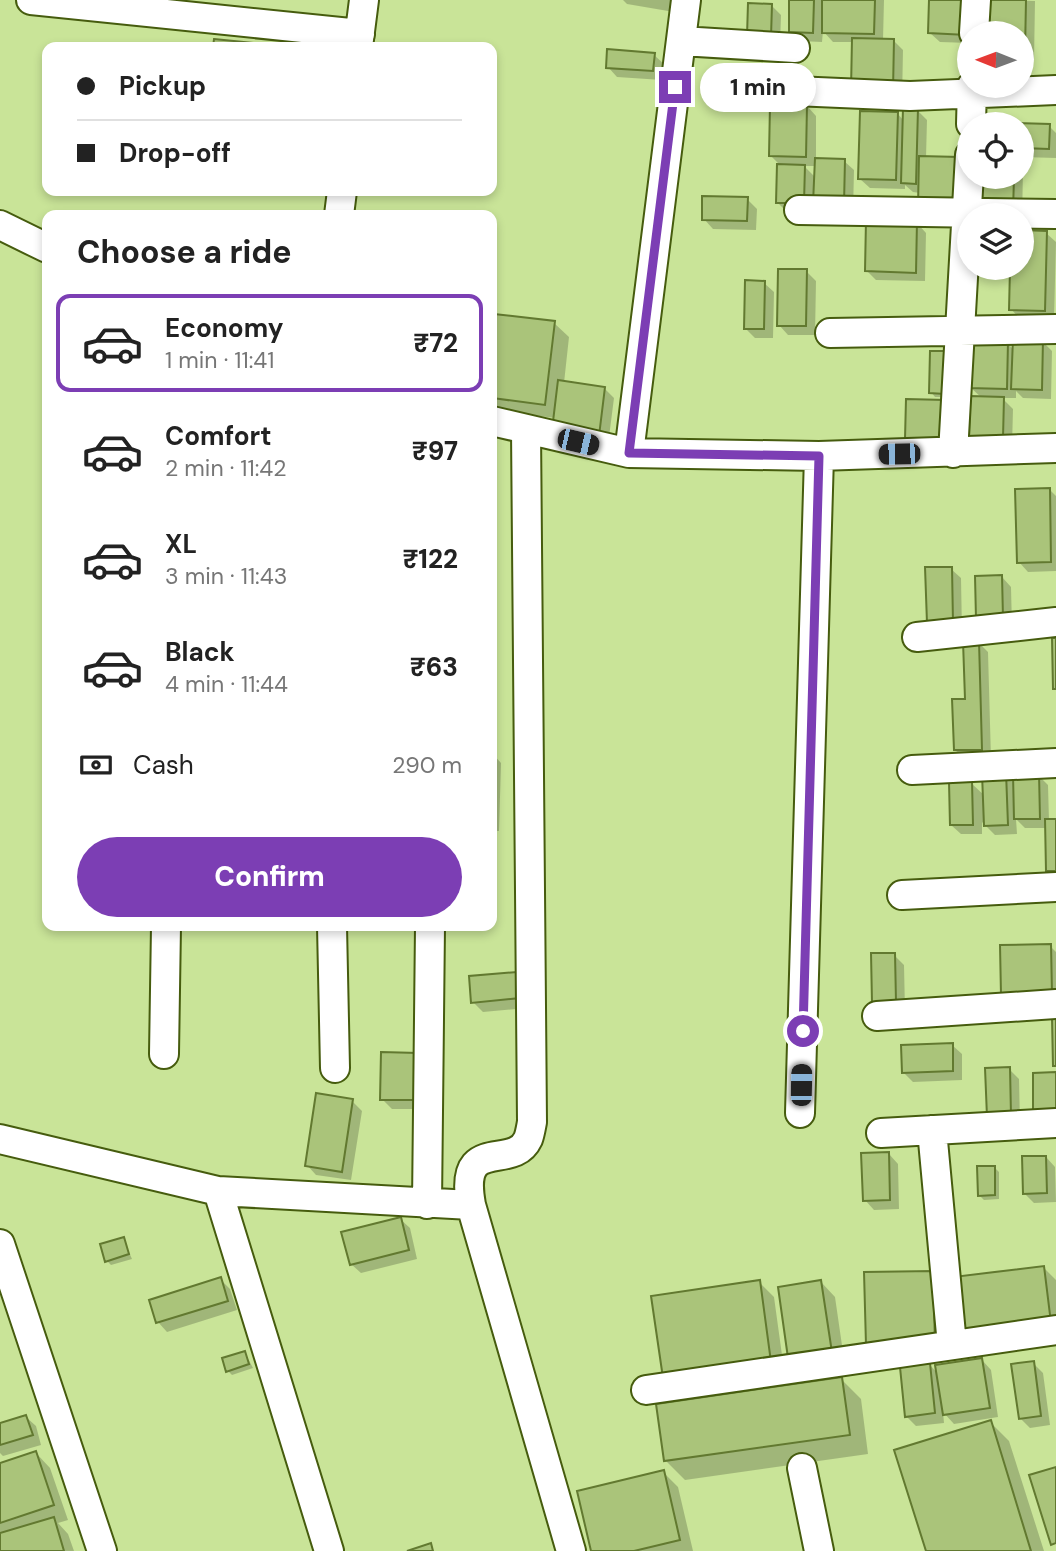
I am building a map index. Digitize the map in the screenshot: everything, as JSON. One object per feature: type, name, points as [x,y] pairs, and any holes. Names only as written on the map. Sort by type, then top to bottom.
[{"type":"street","points":[[31,0],[359,41],[364,0]]},
{"type":"street","points":[[629,453],[686,0]]},
{"type":"street","points":[[975,21],[976,0]]},
{"type":"street","points":[[681,41],[795,48]]},
{"type":"street","points":[[1034,90],[1056,90]]},
{"type":"street","points":[[794,92],[910,96],[957,91]]},
{"type":"street","points":[[799,210],[957,213]]},
{"type":"street","points":[[1034,214],[1056,214]]},
{"type":"street","points":[[0,225],[42,246]]},
{"type":"street","points":[[953,453],[964,280]]},
{"type":"street","points":[[830,333],[1056,329]]},
{"type":"street","points":[[497,422],[629,453],[819,456],[1056,449]]},
{"type":"street","points":[[526,430],[532,1122],[528,1140],[517,1149],[479,1160],[471,1171],[467,1184],[571,1551]]},
{"type":"street","points":[[800,1113],[819,456]]},
{"type":"street","points":[[917,637],[1056,622]]},
{"type":"street","points":[[912,770],[1056,762]]},
{"type":"street","points":[[902,895],[1056,887]]},
{"type":"street","points":[[164,1054],[166,931]]},
{"type":"street","points":[[332,931],[335,1068]]},
{"type":"street","points":[[427,1204],[430,931]]},
{"type":"street","points":[[877,1016],[1056,1004]]},
{"type":"street","points":[[881,1133],[1056,1123]]},
{"type":"street","points":[[932,1130],[952,1345]]},
{"type":"street","points":[[0,1139],[218,1191],[471,1205]]},
{"type":"street","points":[[218,1191],[329,1551]]},
{"type":"street","points":[[0,1244],[102,1551]]},
{"type":"street","points":[[646,1390],[1056,1330]]},
{"type":"street","points":[[802,1468],[819,1551]]},
{"type":"building","points":[[789,0],[814,0],[813,33],[789,32]]},
{"type":"building","points":[[822,0],[875,0],[874,34],[822,33]]},
{"type":"building","points":[[929,0],[967,0],[967,21],[957,21],[957,34],[928,33]]},
{"type":"building","points":[[986,0],[1026,0],[1026,21],[985,21]]},
{"type":"building","points":[[748,3],[772,4],[771,37],[747,36]]},
{"type":"building","points":[[852,38],[894,39],[893,91],[851,90]]},
{"type":"building","points":[[214,39],[243,42],[214,42]]},
{"type":"building","points":[[607,49],[655,53],[653,71],[606,68]]},
{"type":"building","points":[[770,104],[807,105],[806,157],[769,156]]},
{"type":"building","points":[[903,108],[918,108],[916,184],[901,183]]},
{"type":"building","points":[[860,111],[898,112],[896,180],[858,179]]},
{"type":"building","points":[[1034,124],[1050,124],[1049,149],[1034,148]]},
{"type":"building","points":[[919,156],[957,157],[957,189],[959,189],[957,207],[918,206]]},
{"type":"building","points":[[815,158],[845,159],[844,204],[813,204]]},
{"type":"building","points":[[777,164],[805,165],[804,203],[776,203]]},
{"type":"building","points":[[972,189],[1014,189],[1013,203],[971,203]]},
{"type":"building","points":[[702,196],[748,197],[747,221],[702,220]]},
{"type":"building","points":[[866,220],[917,221],[916,273],[865,271]]},
{"type":"building","points":[[1034,230],[1047,231],[1045,311],[1009,310],[1010,280],[1034,280]]},
{"type":"building","points":[[778,269],[807,269],[806,326],[777,326]]},
{"type":"building","points":[[745,280],[765,281],[764,329],[744,329]]},
{"type":"building","points":[[497,314],[555,321],[545,405],[497,399]]},
{"type":"building","points":[[1013,338],[1043,339],[1042,390],[1011,389]]},
{"type":"building","points":[[970,340],[1008,341],[1007,389],[969,388]]},
{"type":"building","points":[[930,351],[946,351],[945,394],[929,393]]},
{"type":"building","points":[[558,380],[605,387],[599,436],[552,430]]},
{"type":"building","points":[[970,396],[1004,397],[1003,438],[969,437]]},
{"type":"building","points":[[906,399],[946,400],[945,439],[905,439]]},
{"type":"building","points":[[1050,488],[1051,562],[1017,563],[1015,489]]},
{"type":"building","points":[[925,567],[952,567],[953,623],[927,623]]},
{"type":"building","points":[[1002,575],[1003,618],[976,619],[975,576]]},
{"type":"building","points":[[1052,638],[1056,638],[1056,689],[1053,689]]},
{"type":"building","points":[[963,641],[979,641],[982,750],[954,750],[952,699],[965,699]]},
{"type":"building","points":[[1006,772],[1008,825],[984,826],[982,773]]},
{"type":"building","points":[[1039,773],[1040,819],[1014,819],[1013,774]]},
{"type":"building","points":[[972,781],[973,825],[950,825],[949,782]]},
{"type":"building","points":[[1045,819],[1056,819],[1056,871],[1046,871]]},
{"type":"building","points":[[1051,944],[1052,994],[1001,995],[1000,945]]},
{"type":"building","points":[[871,953],[895,953],[896,1002],[872,1003]]},
{"type":"building","points":[[517,972],[520,998],[471,1003],[469,976]]},
{"type":"building","points":[[1052,1018],[1056,1018],[1056,1066],[1053,1066]]},
{"type":"building","points":[[953,1043],[953,1071],[902,1073],[901,1045]]},
{"type":"building","points":[[381,1052],[418,1053],[417,1100],[380,1100]]},
{"type":"building","points":[[1010,1067],[1011,1116],[987,1117],[985,1068]]},
{"type":"building","points":[[1056,1072],[1056,1118],[1033,1119],[1033,1073]]},
{"type":"building","points":[[316,1093],[353,1099],[342,1172],[305,1166]]},
{"type":"building","points":[[889,1152],[890,1200],[863,1201],[861,1153]]},
{"type":"building","points":[[1022,1156],[1046,1156],[1047,1193],[1023,1194]]},
{"type":"building","points":[[977,1166],[995,1166],[995,1195],[978,1196]]},
{"type":"building","points":[[401,1217],[409,1250],[350,1265],[341,1232]]},
{"type":"building","points":[[124,1237],[129,1254],[105,1262],[100,1244]]},
{"type":"building","points":[[1044,1266],[1051,1323],[959,1334],[953,1277]]},
{"type":"building","points":[[933,1271],[935,1343],[866,1345],[864,1272]]},
{"type":"building","points":[[221,1277],[228,1301],[156,1323],[149,1300]]},
{"type":"building","points":[[760,1280],[771,1362],[663,1378],[651,1296]]},
{"type":"building","points":[[821,1280],[833,1359],[789,1365],[778,1287]]},
{"type":"building","points":[[245,1351],[249,1364],[226,1372],[222,1358]]},
{"type":"building","points":[[982,1358],[990,1408],[943,1415],[935,1365]]},
{"type":"building","points":[[1034,1361],[1041,1416],[1019,1419],[1011,1364]]},
{"type":"building","points":[[930,1363],[935,1413],[905,1417],[900,1367]]},
{"type":"building","points":[[842,1377],[850,1435],[664,1461],[656,1404]]},
{"type":"building","points":[[26,1415],[33,1435],[0,1445],[0,1423]]},
{"type":"building","points":[[991,1420],[1031,1551],[926,1551],[894,1450]]},
{"type":"building","points":[[36,1451],[54,1505],[0,1523],[0,1463]]},
{"type":"building","points":[[1056,1467],[1056,1543],[1051,1545],[1029,1475]]},
{"type":"building","points":[[664,1470],[680,1540],[634,1551],[591,1551],[577,1491]]},
{"type":"building","points":[[54,1517],[64,1551],[0,1551],[0,1533]]},
{"type":"building","points":[[431,1543],[433,1551],[407,1551]]},
{"type":"route","points":[[675,87],[629,453],[819,456],[803,1031]]}]
